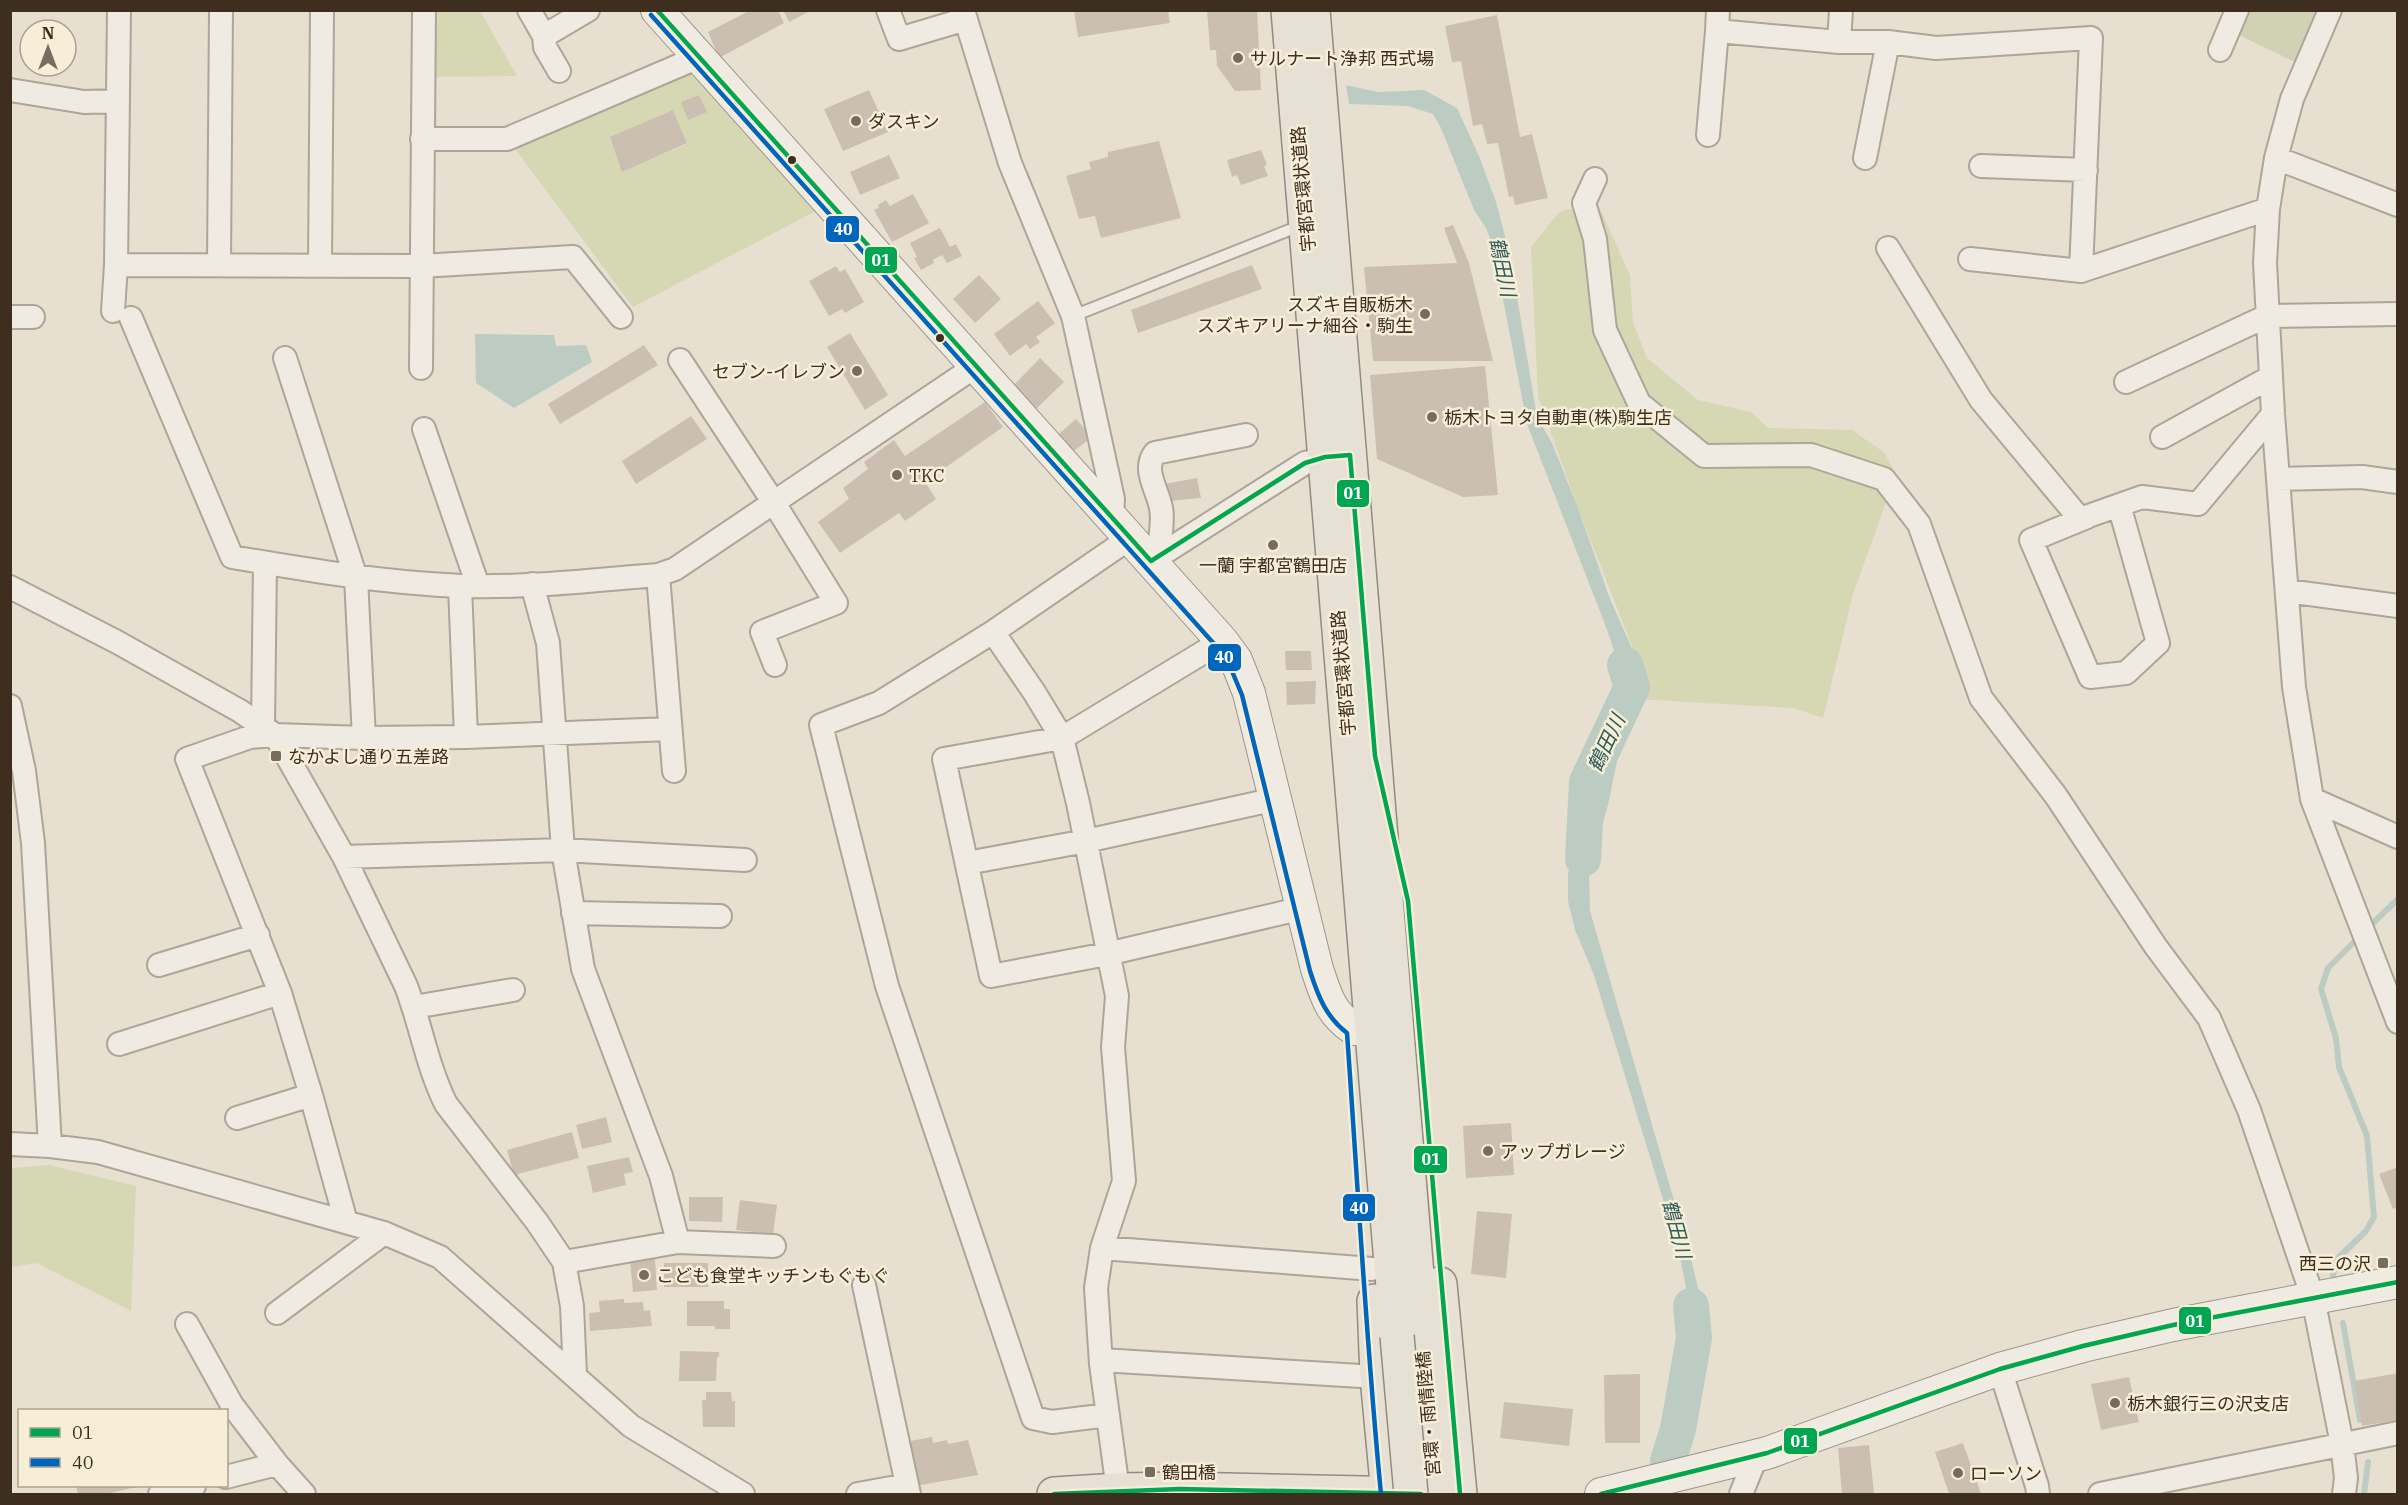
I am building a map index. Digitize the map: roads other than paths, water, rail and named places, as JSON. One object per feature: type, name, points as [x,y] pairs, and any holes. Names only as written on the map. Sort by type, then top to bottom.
[{"type":"main road","name":"宇都宮環状道路","points":[[1288,10],[1305,224],[1337,456]]},
{"type":"main road","name":"宇都宮環状道路","points":[[1313,10],[1337,456],[1409,1335]]},
{"type":"main road","points":[[1362,755],[1346,850],[1354,1029],[1372,1269],[1377,1377],[1396,1494]]},
{"type":"main road","points":[[1362,755],[1408,901],[1460,1494]]},
{"type":"main road","name":"宮環・雨情陸橋","points":[[1396,1494],[1409,1335]]},
{"type":"main road","name":"宮環・雨情陸橋","points":[[1409,1335],[1435,1494]]},
{"type":"main road","points":[[1054,1494],[1119,1490],[1421,1494]]},
{"type":"street","points":[[119,10],[116,265],[122,315],[232,557],[356,578],[469,586],[658,575],[690,560],[976,366]]},
{"type":"street","points":[[219,264],[221,10]]},
{"type":"street","points":[[320,265],[322,10]]},
{"type":"street","points":[[421,368],[424,10]]},
{"type":"street","points":[[529,10],[544,36],[545,47],[559,71]]},
{"type":"street","points":[[544,36],[588,10]]},
{"type":"street","points":[[657,10],[1121,528],[1154,559],[1236,660],[1249,693],[1317,969],[1330,1006],[1339,1019],[1354,1029]]},
{"type":"street","points":[[888,10],[899,39],[965,15],[1010,163],[1073,316],[1121,528]]},
{"type":"street","points":[[1839,42],[1841,10]]},
{"type":"street","points":[[2220,50],[2237,10]]},
{"type":"street","points":[[2330,10],[2292,99],[2276,158],[2268,209],[2265,263],[2273,414],[2295,687],[2312,799],[2397,1022]]},
{"type":"street","points":[[1708,135],[1718,21],[1839,42],[1888,42],[1936,48],[2091,38],[2081,271]]},
{"type":"street","points":[[1865,158],[1888,42]]},
{"type":"street","points":[[422,140],[507,139],[699,57]]},
{"type":"street","points":[[10,90],[84,102],[118,101]]},
{"type":"street","points":[[2276,158],[2397,205]]},
{"type":"street","points":[[1981,166],[2086,170]]},
{"type":"street","points":[[1595,179],[1584,203],[1595,238],[1605,330],[1639,403],[1704,456],[1811,455],[1884,479],[1919,524],[1981,698],[2056,796],[2156,947],[2209,1018],[2249,1110],[2313,1298],[2342,1444],[2346,1478],[2344,1494]]},
{"type":"street","points":[[1970,259],[2081,271],[2268,209]]},
{"type":"street","points":[[1888,248],[1981,400],[2080,519],[2142,498],[2198,504],[2273,414]]},
{"type":"street","points":[[116,265],[422,266],[573,257],[621,317]]},
{"type":"street","points":[[2126,382],[2267,316],[2397,314]]},
{"type":"street","points":[[10,317],[33,317]]},
{"type":"street","points":[[285,358],[356,578],[364,738]]},
{"type":"street","points":[[680,360],[774,503],[836,603],[762,632],[775,665]]},
{"type":"street","points":[[2162,437],[2271,377]]},
{"type":"street","points":[[424,429],[469,586],[466,737]]},
{"type":"street","points":[[1154,559],[1162,509],[1149,468],[1150,459],[1155,453],[1246,435]]},
{"type":"street","points":[[1154,559],[1305,463],[1337,456]]},
{"type":"street","points":[[2278,479],[2362,477],[2397,482]]},
{"type":"street","points":[[2087,517],[2031,540],[2090,677],[2126,673],[2158,643],[2119,506]]},
{"type":"street","points":[[1108,1415],[1052,1422],[1033,1418],[887,986],[821,725],[879,703],[993,632],[1121,528]]},
{"type":"street","points":[[266,563],[269,731]]},
{"type":"street","points":[[658,575],[674,771]]},
{"type":"street","points":[[532,584],[548,643],[562,850],[583,969],[661,1176],[678,1242]]},
{"type":"street","points":[[10,587],[117,642],[240,711],[269,731],[344,857],[414,1007],[435,1082],[446,1104],[537,1222],[564,1262],[572,1306],[575,1376]]},
{"type":"street","points":[[2287,591],[2397,606]]},
{"type":"street","points":[[993,632],[1062,738],[1086,841],[1117,996],[1113,1047],[1124,1181],[1102,1248],[1096,1288],[1101,1360],[1119,1490]]},
{"type":"street","points":[[1222,640],[1062,738],[944,759],[990,976],[1107,954],[1303,908]]},
{"type":"street","points":[[10,706],[24,771],[33,843],[50,1146]]},
{"type":"street","points":[[346,1222],[280,993],[187,759],[269,731],[364,738],[466,737],[670,729]]},
{"type":"street","points":[[967,863],[1086,841],[1276,799]]},
{"type":"street","points":[[2312,799],[2397,837]]},
{"type":"street","points":[[344,857],[562,850],[745,860]]},
{"type":"street","points":[[573,913],[720,916]]},
{"type":"street","points":[[159,965],[258,935]]},
{"type":"street","points":[[414,1007],[513,990]]},
{"type":"street","points":[[118,1044],[280,993]]},
{"type":"street","points":[[237,1118],[311,1095]]},
{"type":"street","points":[[10,1144],[98,1152],[384,1233],[440,1257],[631,1426],[743,1494]]},
{"type":"street","points":[[277,1313],[384,1233]]},
{"type":"street","points":[[564,1262],[678,1242],[774,1246]]},
{"type":"street","points":[[1102,1248],[1372,1269]]},
{"type":"street","points":[[1601,1494],[1686,1475],[1767,1453],[2000,1369],[2105,1341],[2397,1282]]},
{"type":"street","points":[[858,1494],[908,1490],[864,1285]]},
{"type":"street","points":[[188,1324],[232,1405],[304,1494]]},
{"type":"street","points":[[1101,1360],[1377,1377]]},
{"type":"street","points":[[2000,1369],[2038,1494]]},
{"type":"street","points":[[2100,1494],[2397,1433]]},
{"type":"street","points":[[1742,1494],[1754,1462],[1767,1453]]},
{"type":"street","points":[[228,1476],[278,1464]]},
{"type":"street","points":[[160,1494],[186,1487]]},
{"type":"lane","points":[[1073,316],[1305,224]]},
{"type":"water","points":[[1346,85],[1378,92],[1424,90],[1457,108],[1479,156],[1496,202],[1510,255],[1537,417],[1552,443],[1610,599],[1639,664],[1635,722],[1617,761],[1608,805],[1589,871],[1590,911],[1691,1259],[1699,1295],[1702,1320],[1701,1360],[1681,1460],[1661,1464],[1686,1401],[1693,1338],[1690,1307],[1678,1248],[1594,975],[1575,930],[1568,901],[1568,873],[1592,788],[1620,719],[1626,685],[1606,627],[1527,424],[1493,247],[1486,228],[1474,210],[1441,128],[1433,114],[1408,106],[1349,104]]},
{"type":"water","points":[[475,334],[554,335],[556,346],[586,345],[592,362],[514,408],[476,383]]},
{"type":"waterway","name":"鶴田川","points":[[1583,859],[1587,782],[1632,687],[1625,665]]},
{"type":"waterway","points":[[2371,925],[2398,899]]},
{"type":"waterway","points":[[2333,1276],[2336,1260],[2366,1231],[2374,1217],[2367,1136],[2339,1067],[2336,1038],[2321,989],[2328,968],[2354,942]]},
{"type":"waterway","name":"鶴田川","points":[[1668,1461],[1678,1429],[1694,1338],[1691,1306]]},
{"type":"waterway","points":[[2343,1323],[2360,1420]]},
{"type":"waterway","points":[[2364,1494],[2368,1462]]},
{"type":"place","name":"サルナート浄邦 西式場","points":[[1238,58]]},
{"type":"place","name":"ダスキン","points":[[856,121]]},
{"type":"place","name":"スズキ自販栃木 スズキアリーナ細谷・駒生","points":[[1425,314]]},
{"type":"place","name":"セブン-イレブン","points":[[857,371]]},
{"type":"place","name":"栃木トヨタ自動車(株)駒生店","points":[[1432,417]]},
{"type":"place","name":"TKC","points":[[897,475]]},
{"type":"place","name":"一蘭 宇都宮鶴田店","points":[[1273,545]]},
{"type":"place","name":"なかよし通り五差路","points":[[276,756]]},
{"type":"place","name":"アップガレージ","points":[[1488,1151]]},
{"type":"place","name":"西三の沢","points":[[2383,1263]]},
{"type":"place","name":"こども食堂キッチンもぐもぐ","points":[[644,1275]]},
{"type":"place","name":"栃木銀行三の沢支店","points":[[2115,1403]]},
{"type":"place","name":"鶴田橋","points":[[1150,1472]]},
{"type":"place","name":"ローソン","points":[[1958,1473]]}]
